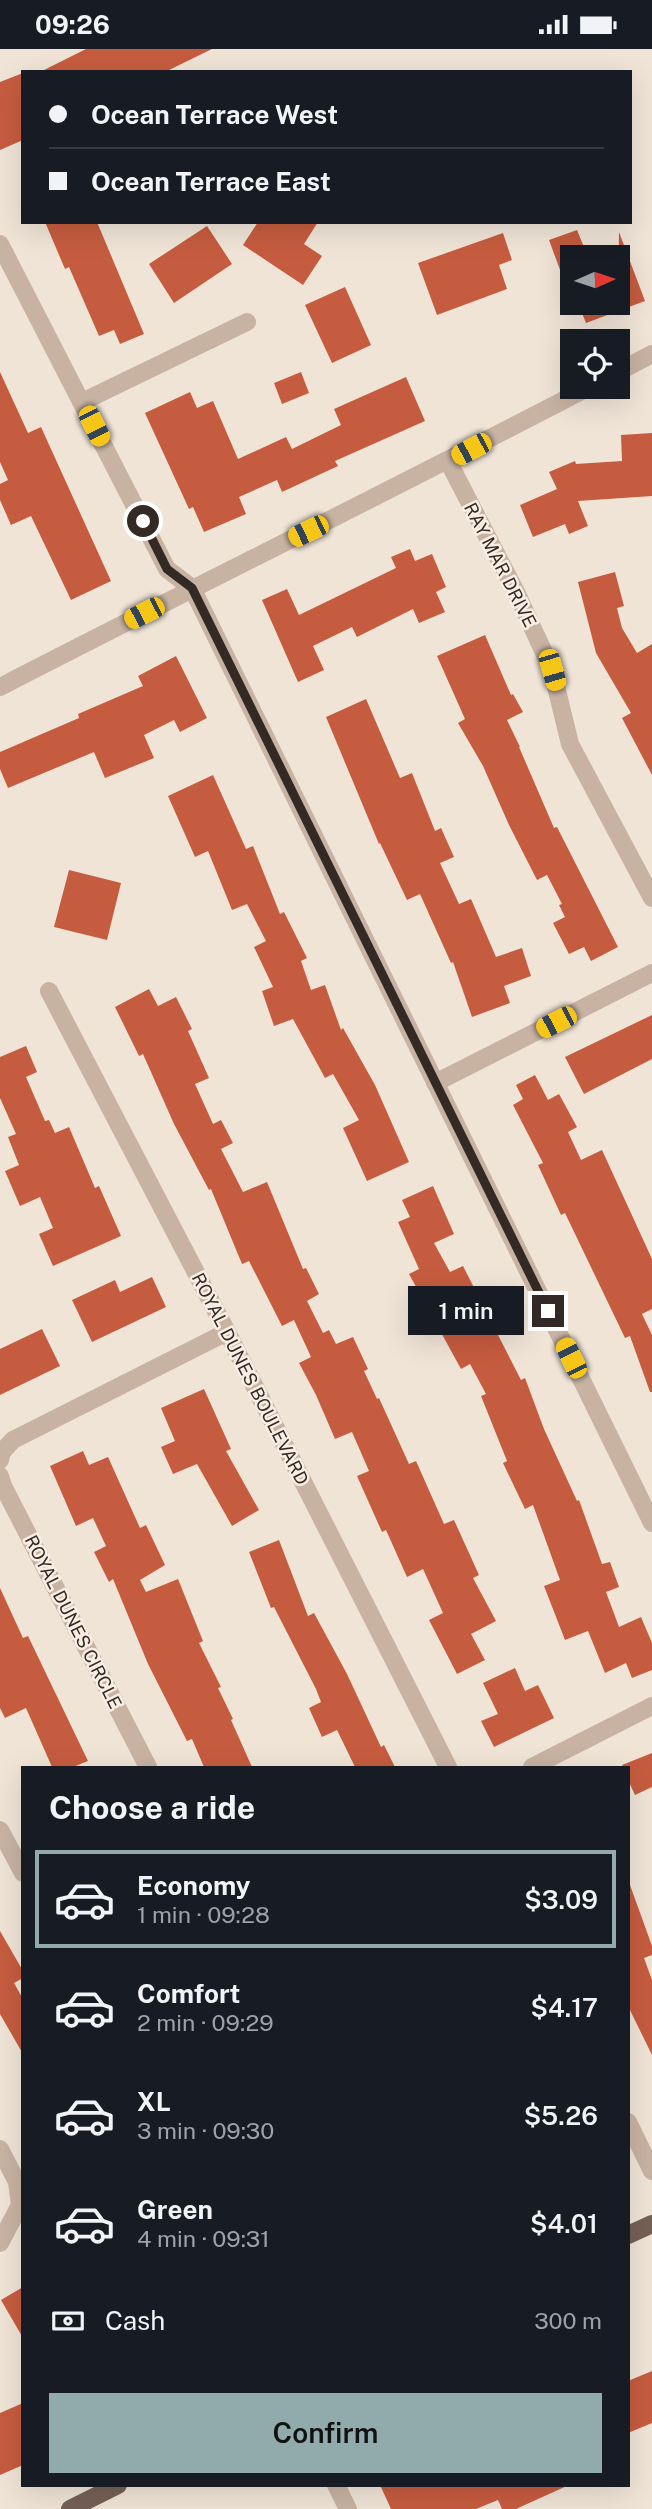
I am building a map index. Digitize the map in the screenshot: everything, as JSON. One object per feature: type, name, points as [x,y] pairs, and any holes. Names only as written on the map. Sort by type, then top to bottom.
[{"type":"main road","points":[[630,2234],[652,2224]]},
{"type":"main road","points":[[70,2509],[114,2487]]},
{"type":"street","points":[[0,244],[167,569],[192,588],[652,1523]]},
{"type":"street","points":[[82,402],[247,322]]},
{"type":"street","points":[[630,366],[652,354]]},
{"type":"street","points":[[0,687],[566,399]]},
{"type":"street","name":"RAY MAR DRIVE","points":[[448,461],[517,594],[552,670],[570,744],[652,898]]},
{"type":"street","points":[[435,1083],[652,972]]},
{"type":"street","name":"ROYAL DUNES BOULEVARD","points":[[49,991],[227,1332],[447,1766]]},
{"type":"street","points":[[0,1460],[2,1452],[13,1440],[227,1332]]},
{"type":"street","name":"ROYAL DUNES CIRCLE","points":[[0,1476],[147,1766]]},
{"type":"street","points":[[534,1766],[652,1706]]},
{"type":"street","points":[[0,1830],[21,1869]]},
{"type":"street","points":[[630,2126],[652,2171]]},
{"type":"street","points":[[0,2149],[17,2182],[20,2205],[0,2243]]},
{"type":"street","points":[[337,2487],[348,2509]]},
{"type":"building","points":[[86,49],[212,49],[169,70],[44,70]]},
{"type":"building","points":[[21,74],[21,141],[0,150],[0,82]]},
{"type":"building","points":[[46,224],[98,224],[144,334],[120,344],[114,330],[99,336],[69,267],[65,269]]},
{"type":"building","points":[[257,224],[317,224],[304,244],[322,256],[303,285],[243,245]]},
{"type":"building","points":[[207,226],[232,264],[174,303],[149,264]]},
{"type":"building","points":[[577,230],[583,245],[560,245],[560,270],[549,240]]},
{"type":"building","points":[[619,232],[624,245],[619,245]]},
{"type":"building","points":[[503,233],[512,260],[499,265],[507,289],[437,315],[418,263]]},
{"type":"building","points":[[630,261],[645,301],[630,307]]},
{"type":"building","points":[[345,287],[371,345],[332,363],[305,305]]},
{"type":"building","points":[[583,315],[607,315],[586,323]]},
{"type":"building","points":[[0,372],[28,433],[41,427],[111,581],[71,600],[31,516],[11,525],[0,500],[0,484],[8,480],[0,462]]},
{"type":"building","points":[[301,372],[309,393],[282,404],[274,383]]},
{"type":"building","points":[[406,377],[425,421],[335,461],[338,466],[282,492],[277,480],[239,497],[246,514],[204,532],[193,507],[189,509],[145,413],[190,392],[197,408],[213,401],[238,459],[286,437],[292,449],[341,425],[334,409]]},
{"type":"building","points":[[652,433],[652,496],[578,501],[588,526],[569,534],[565,524],[533,537],[520,505],[557,489],[549,472],[575,461],[576,464],[622,461],[621,435]]},
{"type":"building","points":[[410,549],[415,561],[432,554],[446,587],[436,592],[445,612],[419,623],[413,609],[357,637],[352,627],[313,646],[324,670],[298,682],[262,600],[287,589],[299,615],[396,568],[391,557]]},
{"type":"building","points":[[615,572],[624,606],[617,608],[622,628],[637,653],[652,644],[652,775],[622,718],[631,713],[596,653],[578,582]]},
{"type":"building","points":[[485,635],[511,695],[513,694],[523,712],[507,720],[554,828],[557,827],[618,947],[591,961],[584,947],[569,954],[553,923],[565,917],[559,905],[562,904],[547,875],[537,880],[483,766],[458,723],[465,719],[437,656]]},
{"type":"building","points":[[176,656],[207,718],[180,732],[174,720],[144,735],[154,758],[105,778],[94,752],[8,788],[0,769],[0,752],[79,718],[78,714],[143,686],[138,676]]},
{"type":"building","points":[[366,699],[400,778],[412,773],[435,831],[441,828],[454,857],[440,863],[459,904],[471,899],[496,957],[522,948],[531,976],[504,986],[510,1003],[472,1017],[453,962],[451,963],[420,894],[407,900],[379,844],[326,717]]},
{"type":"building","points":[[213,775],[246,849],[253,846],[280,914],[284,912],[307,958],[301,961],[311,990],[325,985],[341,1030],[343,1028],[375,1085],[409,1162],[367,1181],[343,1128],[359,1120],[333,1074],[325,1078],[293,1019],[274,1026],[262,991],[273,987],[254,947],[266,941],[247,904],[232,910],[208,851],[195,857],[168,796]]},
{"type":"building","points":[[69,870],[121,883],[107,940],[54,927]]},
{"type":"building","points":[[149,989],[158,1006],[176,997],[192,1029],[188,1031],[209,1078],[195,1084],[213,1124],[221,1120],[233,1143],[221,1149],[243,1192],[267,1182],[303,1269],[306,1268],[319,1294],[307,1301],[323,1333],[329,1330],[336,1344],[353,1337],[368,1369],[364,1371],[409,1464],[416,1461],[444,1524],[454,1520],[479,1575],[473,1578],[496,1621],[471,1634],[485,1660],[457,1674],[429,1620],[443,1613],[423,1569],[407,1577],[386,1530],[382,1532],[357,1476],[369,1471],[352,1432],[335,1439],[299,1363],[311,1357],[294,1320],[282,1326],[249,1261],[242,1264],[211,1189],[209,1190],[174,1124],[143,1054],[139,1056],[115,1007]]},
{"type":"building","points":[[652,1015],[652,1059],[584,1094],[565,1057]]},
{"type":"building","points":[[26,1046],[37,1072],[26,1077],[45,1121],[49,1120],[55,1133],[69,1127],[95,1188],[99,1186],[121,1236],[53,1266],[39,1234],[53,1228],[40,1197],[20,1206],[5,1171],[19,1165],[8,1137],[16,1134],[0,1098],[0,1057]]},
{"type":"building","points":[[535,1075],[548,1100],[559,1094],[577,1127],[568,1132],[581,1160],[602,1150],[652,1259],[652,1309],[642,1314],[652,1335],[652,1392],[630,1336],[625,1338],[565,1213],[561,1215],[538,1165],[543,1163],[513,1105],[523,1099],[516,1085]]},
{"type":"building","points":[[433,1186],[454,1234],[434,1243],[450,1272],[463,1266],[521,1380],[525,1378],[544,1429],[577,1501],[579,1500],[602,1564],[610,1562],[619,1587],[606,1592],[619,1627],[641,1617],[652,1643],[652,1670],[632,1678],[626,1663],[605,1673],[588,1631],[565,1640],[544,1586],[560,1580],[533,1505],[525,1509],[503,1463],[507,1461],[481,1396],[486,1394],[470,1364],[461,1369],[409,1274],[419,1269],[398,1222],[410,1217],[402,1200]]},
{"type":"building","points":[[152,1277],[166,1307],[92,1342],[72,1300],[115,1280],[120,1292]]},
{"type":"building","points":[[42,1329],[60,1366],[0,1395],[0,1349]]},
{"type":"building","points":[[204,1389],[231,1449],[226,1451],[259,1510],[232,1526],[197,1464],[173,1474],[161,1447],[175,1441],[161,1408]]},
{"type":"building","points":[[83,1451],[89,1465],[108,1457],[140,1528],[146,1525],[165,1565],[140,1580],[146,1592],[178,1579],[203,1641],[199,1643],[221,1687],[218,1688],[252,1766],[204,1766],[192,1739],[187,1741],[148,1664],[113,1579],[109,1582],[94,1552],[106,1546],[93,1518],[76,1526],[50,1466]]},
{"type":"building","points":[[279,1540],[308,1616],[314,1613],[347,1674],[381,1747],[384,1745],[394,1766],[355,1766],[337,1730],[322,1737],[309,1708],[321,1702],[316,1689],[274,1607],[271,1608],[249,1552]]},
{"type":"building","points":[[0,1588],[23,1638],[28,1636],[88,1761],[76,1766],[52,1766],[26,1708],[5,1718],[0,1708]]},
{"type":"building","points":[[515,1668],[525,1691],[538,1685],[554,1718],[494,1747],[481,1721],[498,1714],[483,1683]]},
{"type":"building","points":[[652,1753],[652,1787],[635,1795],[630,1784],[630,1766],[622,1765]]},
{"type":"building","points":[[630,1885],[652,1946],[652,1955],[644,1958],[652,1980],[652,2055],[630,2010]]},
{"type":"building","points":[[0,1931],[21,1968],[21,1979],[14,1983],[21,1995],[21,2051],[0,2014]]},
{"type":"building","points":[[21,2288],[21,2335],[1,2300]]},
{"type":"building","points":[[652,2371],[652,2423],[630,2432],[630,2380]]},
{"type":"building","points":[[21,2404],[21,2466],[0,2475],[0,2413]]},
{"type":"building","points":[[381,2487],[565,2487],[516,2509],[502,2509],[498,2500],[476,2509],[391,2509]]},
{"type":"route","points":[[143,521],[167,569],[192,588],[548,1311]]}]
